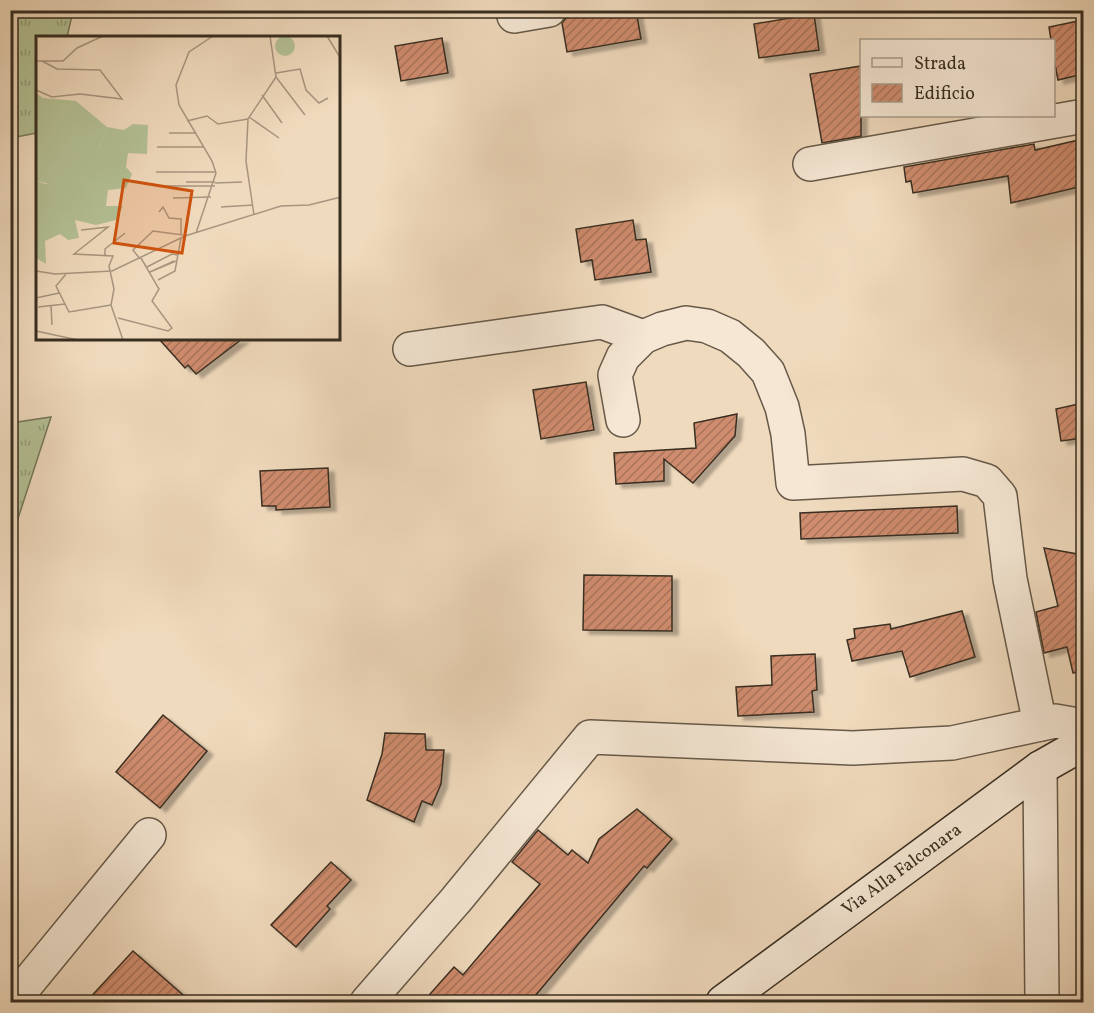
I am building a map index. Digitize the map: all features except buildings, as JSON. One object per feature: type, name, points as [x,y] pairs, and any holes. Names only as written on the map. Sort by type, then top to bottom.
[{"type":"street","points":[[514,16],[549,10]]},
{"type":"street","points":[[810,164],[1083,116]]},
{"type":"street","points":[[410,349],[602,322],[643,337]]},
{"type":"street","points":[[623,420],[615,375],[623,357],[643,337],[687,323],[707,326],[730,336],[751,353],[768,372],[782,407],[788,434],[793,483],[963,474],[987,481],[1000,496],[1010,579],[1040,724]]},
{"type":"street","points":[[366,1002],[456,900],[590,737],[853,748],[952,742],[1055,721],[1083,726]]},
{"type":"street","name":"Via Alla Falconara","points":[[723,1002],[1040,768],[1083,743]]},
{"type":"street","points":[[1040,768],[1042,1002]]},
{"type":"street","points":[[12,1002],[149,835]]},
{"type":"green space","points":[[10,11],[73,11],[67,36],[36,36],[36,133],[11,138]]},
{"type":"green space","points":[[51,417],[11,540],[11,423]]}]
